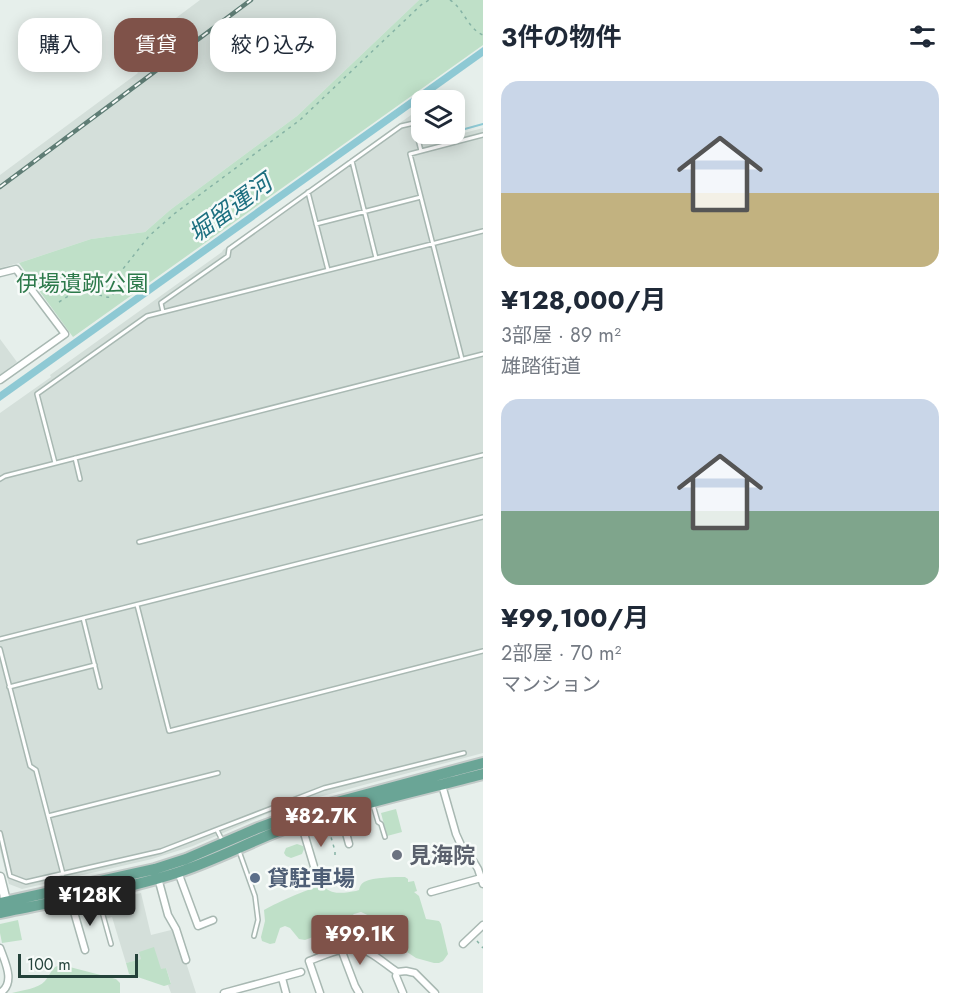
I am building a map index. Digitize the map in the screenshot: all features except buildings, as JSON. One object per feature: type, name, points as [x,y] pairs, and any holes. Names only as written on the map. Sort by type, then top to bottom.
[{"type":"main road","points":[[3,907],[155,869],[186,859],[307,810],[483,763]]},
{"type":"main road","points":[[3,907],[70,898],[158,878],[301,823],[483,774]]},
{"type":"street","points":[[0,273],[16,269],[65,334],[0,381]]},
{"type":"street","points":[[431,892],[482,881],[478,870],[456,834],[442,785]]},
{"type":"street","points":[[340,811],[349,844]]},
{"type":"street","points":[[301,823],[315,870]]},
{"type":"street","points":[[178,872],[198,926],[213,920]]},
{"type":"street","points":[[0,877],[3,907]]},
{"type":"street","points":[[158,878],[168,915],[176,928],[186,960]]},
{"type":"street","points":[[70,898],[85,950]]},
{"type":"street","points":[[463,944],[483,925]]},
{"type":"street","points":[[0,948],[9,980],[6,988],[0,993]]},
{"type":"street","points":[[320,993],[309,961],[351,948],[369,952],[398,972],[415,973],[435,993]]},
{"type":"street","points":[[341,950],[359,993]]},
{"type":"street","points":[[227,993],[301,972]]},
{"type":"street","points":[[398,972],[396,976],[403,993]]},
{"type":"street","points":[[282,978],[286,993]]},
{"type":"lane","points":[[163,312],[161,303],[228,255],[229,249],[401,126],[414,123],[421,151]]},
{"type":"lane","points":[[462,359],[410,154],[483,135]]},
{"type":"lane","points":[[352,161],[376,258]]},
{"type":"lane","points":[[308,192],[328,270]]},
{"type":"lane","points":[[316,224],[421,198]]},
{"type":"lane","points":[[55,463],[37,394],[147,316],[483,231]]},
{"type":"lane","points":[[0,479],[4,476],[483,354]]},
{"type":"lane","points":[[139,542],[483,455]]},
{"type":"lane","points":[[75,458],[80,479]]},
{"type":"lane","points":[[0,639],[483,516]]},
{"type":"lane","points":[[137,605],[169,731],[483,651]]},
{"type":"lane","points":[[83,618],[100,687]]},
{"type":"lane","points":[[0,649],[30,766],[36,770],[63,874]]},
{"type":"lane","points":[[9,687],[95,665]]},
{"type":"lane","points":[[0,833],[10,876],[26,882],[161,851],[324,788],[464,753]]},
{"type":"lane","points":[[48,816],[218,773]]},
{"type":"lane","points":[[373,803],[385,837]]},
{"type":"lane","points":[[217,830],[223,843]]},
{"type":"lane","points":[[238,848],[255,896],[258,920],[254,936]]},
{"type":"lane","points":[[96,892],[111,944]]},
{"type":"path","points":[[59,302],[69,295],[68,290],[79,287],[106,298],[111,297],[114,293],[114,280],[157,228],[300,120],[429,0]]},
{"type":"path","points":[[450,0],[475,30],[483,34]]},
{"type":"path","points":[[327,822],[335,851],[334,858]]},
{"type":"path","points":[[476,939],[483,948]]},
{"type":"shaded area","points":[[200,0],[419,0],[297,116],[170,210],[145,232],[91,239],[0,268],[0,175],[137,72],[198,72],[198,18],[176,18]]},
{"type":"shaded area","points":[[411,115],[411,144],[465,144],[465,133],[483,128],[483,753],[304,801],[267,814],[193,846],[152,859],[22,889],[9,884],[0,850],[0,413]]},
{"type":"shaded area","points":[[0,339],[17,362],[0,375]]},
{"type":"shaded area","points":[[141,893],[151,935],[175,929],[196,993],[171,993],[168,985],[171,983],[166,968],[161,970],[141,959],[126,963],[112,917],[106,919],[101,902]]},
{"type":"green space","name":"伊場遺跡公園","points":[[419,0],[483,0],[483,45],[420,90],[411,90],[411,96],[73,337],[19,263],[91,239],[145,232],[170,210],[297,116]]},
{"type":"green space","points":[[396,809],[402,832],[387,836],[381,813]]},
{"type":"green space","points":[[297,844],[303,846],[302,854],[291,858],[286,856],[284,853],[286,848]]},
{"type":"green space","points":[[405,877],[408,882],[414,881],[417,891],[414,892],[419,896],[426,919],[439,921],[441,924],[448,954],[439,963],[416,958],[389,940],[380,921],[361,912],[354,914],[337,928],[305,940],[299,939],[290,928],[285,926],[280,928],[275,943],[262,941],[264,910],[283,901],[316,888],[322,887],[336,893],[347,892],[359,890],[360,886],[368,880]]},
{"type":"green space","points":[[18,920],[22,940],[2,943],[0,924]]},
{"type":"green space","points":[[154,947],[161,969],[166,968],[171,984],[164,986],[129,974],[126,963],[141,959],[139,952]]},
{"type":"green space","points":[[62,965],[116,979],[120,983],[120,993],[12,993],[38,986],[45,981],[54,968]]},
{"type":"water","points":[[483,47],[483,56],[435,90],[423,90]]},
{"type":"water","points":[[411,98],[411,107],[0,401],[0,392]]},
{"type":"waterway","points":[[465,129],[483,124]]},
{"type":"railway","points":[[0,187],[251,0]]},
{"type":"place","name":"見海院","points":[[397,855]]},
{"type":"place","name":"貸駐車場","points":[[255,878]]},
{"type":"water label","name":"堀留運河","points":[[230,208]]}]
